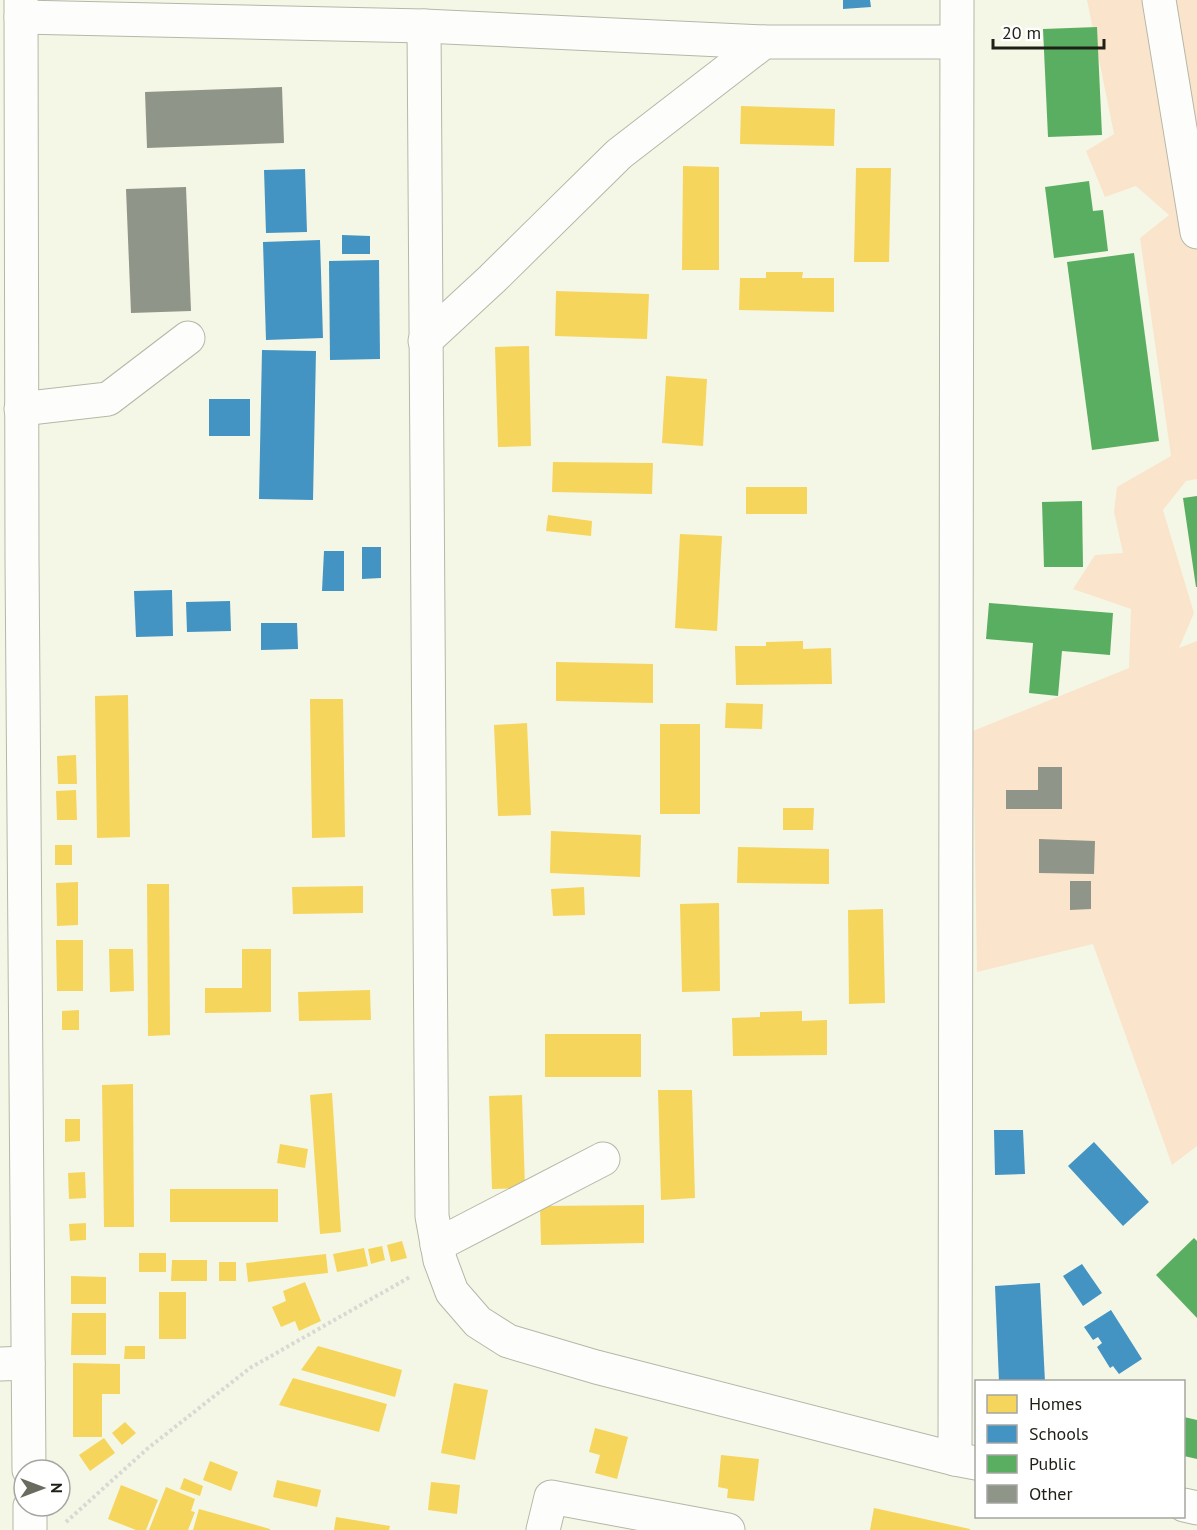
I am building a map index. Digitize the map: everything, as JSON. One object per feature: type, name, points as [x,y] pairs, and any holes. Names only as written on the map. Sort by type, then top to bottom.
[{"type":"street","points":[[424,26],[432,1216],[438,1253],[452,1292],[478,1322],[508,1341],[596,1367],[966,1461],[957,0]]},
{"type":"street","points":[[1159,0],[1197,232]]},
{"type":"street","points":[[27,1458],[14,1363],[11,559],[21,409],[10,156],[21,9],[375,12],[424,26],[764,42],[956,42]]},
{"type":"street","points":[[425,341],[492,279],[619,154],[764,42]]},
{"type":"street","points":[[21,409],[108,399],[188,338]]},
{"type":"street","points":[[438,1253],[603,1159]]},
{"type":"street","points":[[543,1530],[551,1497],[728,1530]]},
{"type":"path","points":[[63,1525],[147,1449],[250,1368],[438,1253]]},
{"type":"shaded area","points":[[1087,0],[1197,0],[1197,479],[1186,481],[1163,510],[1194,613],[1179,648],[1197,641],[1197,1146],[1172,1165],[1093,944],[977,972],[973,731],[1129,668],[1131,609],[1073,589],[1095,555],[1123,553],[1114,512],[1117,487],[1171,456],[1140,238],[1169,215],[1136,186],[1105,197],[1086,151],[1114,134]]},
{"type":"building: Homes","points":[[741,106],[835,109],[834,146],[740,144]]},
{"type":"building: Homes","points":[[683,166],[719,167],[719,270],[682,270]]},
{"type":"building: Homes","points":[[856,168],[891,168],[889,262],[854,262]]},
{"type":"building: Homes","points":[[766,272],[803,272],[802,278],[834,278],[834,312],[739,310],[740,278],[766,278]]},
{"type":"building: Homes","points":[[556,291],[649,294],[647,339],[555,336]]},
{"type":"building: Homes","points":[[529,346],[531,446],[498,447],[495,347]]},
{"type":"building: Homes","points":[[666,376],[707,379],[703,446],[662,443]]},
{"type":"building: Homes","points":[[553,462],[653,463],[652,494],[552,492]]},
{"type":"building: Homes","points":[[746,487],[807,487],[807,514],[746,514]]},
{"type":"building: Homes","points":[[548,515],[592,521],[591,536],[546,531]]},
{"type":"building: Homes","points":[[680,534],[722,536],[717,631],[675,628]]},
{"type":"building: Homes","points":[[803,641],[803,649],[831,648],[832,684],[736,685],[735,646],[766,646],[766,642]]},
{"type":"building: Homes","points":[[556,662],[653,664],[653,703],[556,701]]},
{"type":"building: Homes","points":[[128,695],[130,837],[97,838],[95,696]]},
{"type":"building: Homes","points":[[310,699],[343,699],[345,837],[312,838]]},
{"type":"building: Homes","points":[[726,703],[763,704],[762,729],[725,728]]},
{"type":"building: Homes","points":[[527,723],[531,815],[498,816],[494,725]]},
{"type":"building: Homes","points":[[660,724],[700,724],[700,814],[660,814]]},
{"type":"building: Homes","points":[[76,755],[77,784],[58,784],[57,756]]},
{"type":"building: Homes","points":[[76,790],[77,820],[57,820],[56,791]]},
{"type":"building: Homes","points":[[783,808],[814,808],[813,830],[783,830]]},
{"type":"building: Homes","points":[[551,831],[641,835],[640,877],[550,873]]},
{"type":"building: Homes","points":[[55,845],[72,845],[72,865],[55,865]]},
{"type":"building: Homes","points":[[738,847],[829,849],[829,884],[737,883]]},
{"type":"building: Homes","points":[[78,882],[78,925],[57,926],[56,883]]},
{"type":"building: Homes","points":[[147,884],[169,884],[170,1035],[148,1036]]},
{"type":"building: Homes","points":[[363,886],[363,913],[293,914],[292,887]]},
{"type":"building: Homes","points":[[584,887],[585,915],[553,916],[551,889]]},
{"type":"building: Homes","points":[[719,903],[720,991],[682,992],[680,904]]},
{"type":"building: Homes","points":[[883,909],[885,1003],[849,1004],[848,910]]},
{"type":"building: Homes","points":[[56,940],[83,940],[83,991],[57,991]]},
{"type":"building: Homes","points":[[109,949],[133,949],[134,991],[110,992]]},
{"type":"building: Homes","points":[[242,949],[271,949],[271,1012],[205,1013],[205,988],[242,988]]},
{"type":"building: Homes","points":[[370,990],[371,1020],[299,1021],[298,992]]},
{"type":"building: Homes","points":[[79,1010],[79,1030],[62,1030],[62,1011]]},
{"type":"building: Homes","points":[[802,1011],[802,1021],[827,1020],[827,1055],[733,1056],[732,1018],[760,1017],[760,1012]]},
{"type":"building: Homes","points":[[545,1034],[641,1034],[641,1077],[545,1077]]},
{"type":"building: Homes","points":[[133,1084],[134,1227],[104,1227],[102,1085]]},
{"type":"building: Homes","points":[[658,1090],[692,1090],[695,1198],[661,1200]]},
{"type":"building: Homes","points":[[332,1093],[341,1232],[320,1234],[310,1095]]},
{"type":"building: Homes","points":[[522,1095],[525,1188],[492,1189],[489,1096]]},
{"type":"building: Homes","points":[[65,1119],[80,1119],[80,1141],[65,1142]]},
{"type":"building: Homes","points":[[280,1144],[308,1149],[305,1168],[277,1163]]},
{"type":"building: Homes","points":[[85,1172],[86,1198],[69,1199],[68,1173]]},
{"type":"building: Homes","points":[[170,1189],[278,1189],[278,1222],[170,1222]]},
{"type":"building: Homes","points":[[644,1205],[644,1243],[541,1245],[540,1206]]},
{"type":"building: Homes","points":[[86,1223],[86,1240],[70,1241],[69,1224]]},
{"type":"building: Homes","points":[[402,1241],[407,1258],[391,1262],[387,1245]]},
{"type":"building: Homes","points":[[382,1246],[385,1260],[371,1264],[368,1249]]},
{"type":"building: Homes","points":[[364,1248],[368,1266],[337,1272],[333,1254]]},
{"type":"building: Homes","points":[[139,1253],[166,1253],[166,1272],[139,1272]]},
{"type":"building: Homes","points":[[326,1254],[328,1273],[248,1282],[246,1263]]},
{"type":"building: Homes","points":[[172,1260],[207,1260],[207,1281],[171,1281]]},
{"type":"building: Homes","points":[[219,1262],[236,1262],[236,1281],[219,1281]]},
{"type":"building: Homes","points":[[71,1276],[106,1277],[106,1304],[71,1304]]},
{"type":"building: Homes","points":[[305,1282],[321,1321],[299,1331],[295,1321],[281,1327],[272,1307],[286,1301],[283,1291]]},
{"type":"building: Homes","points":[[159,1292],[186,1292],[186,1339],[159,1339]]},
{"type":"building: Homes","points":[[72,1313],[106,1313],[106,1355],[71,1355]]},
{"type":"building: Homes","points":[[125,1346],[145,1346],[145,1359],[124,1359]]},
{"type":"building: Homes","points":[[318,1346],[402,1370],[395,1397],[301,1370]]},
{"type":"building: Homes","points":[[73,1363],[120,1364],[120,1394],[102,1394],[102,1437],[73,1437]]},
{"type":"building: Homes","points":[[293,1378],[387,1404],[379,1432],[279,1405]]},
{"type":"building: Homes","points":[[454,1383],[488,1390],[475,1460],[441,1453]]},
{"type":"building: Homes","points":[[125,1422],[136,1433],[122,1445],[112,1433]]},
{"type":"building: Homes","points":[[595,1428],[628,1437],[617,1479],[595,1473],[600,1455],[589,1452]]},
{"type":"building: Homes","points":[[104,1438],[115,1453],[90,1471],[79,1455]]},
{"type":"building: Homes","points":[[721,1455],[759,1459],[754,1501],[727,1498],[728,1489],[718,1487]]},
{"type":"building: Homes","points":[[210,1461],[238,1472],[231,1491],[203,1480]]},
{"type":"building: Homes","points":[[184,1478],[203,1486],[200,1496],[180,1489]]},
{"type":"building: Homes","points":[[277,1480],[321,1490],[317,1507],[273,1497]]},
{"type":"building: Homes","points":[[431,1482],[460,1485],[457,1514],[428,1510]]},
{"type":"building: Homes","points":[[121,1485],[158,1500],[146,1530],[136,1530],[108,1519]]},
{"type":"building: Homes","points":[[166,1487],[195,1499],[191,1511],[195,1512],[188,1530],[149,1530]]},
{"type":"building: Homes","points":[[874,1508],[970,1529],[970,1530],[870,1530]]},
{"type":"building: Homes","points":[[199,1509],[270,1529],[270,1530],[193,1530]]},
{"type":"building: Homes","points":[[336,1517],[390,1526],[389,1530],[334,1530]]},
{"type":"building: Schools","points":[[843,0],[870,0],[871,7],[843,9]]},
{"type":"building: Schools","points":[[305,169],[307,232],[266,233],[264,170]]},
{"type":"building: Schools","points":[[342,235],[370,236],[370,254],[342,254]]},
{"type":"building: Schools","points":[[320,240],[323,338],[266,340],[263,242]]},
{"type":"building: Schools","points":[[379,260],[380,359],[330,360],[329,261]]},
{"type":"building: Schools","points":[[262,350],[316,351],[313,500],[259,499]]},
{"type":"building: Schools","points":[[209,399],[250,399],[250,436],[209,436]]},
{"type":"building: Schools","points":[[362,547],[381,547],[381,578],[362,579]]},
{"type":"building: Schools","points":[[324,551],[344,551],[344,591],[322,591]]},
{"type":"building: Schools","points":[[172,590],[173,636],[136,637],[134,591]]},
{"type":"building: Schools","points":[[230,601],[231,631],[187,632],[186,602]]},
{"type":"building: Schools","points":[[261,623],[297,623],[298,649],[261,650]]},
{"type":"building: Schools","points":[[994,1130],[1023,1130],[1025,1174],[995,1175]]},
{"type":"building: Schools","points":[[1094,1142],[1149,1202],[1123,1226],[1068,1166]]},
{"type":"building: Schools","points":[[1082,1264],[1102,1293],[1083,1306],[1063,1276]]},
{"type":"building: Schools","points":[[1040,1283],[1045,1380],[999,1380],[995,1286]]},
{"type":"building: Schools","points":[[1111,1310],[1142,1359],[1119,1374],[1113,1366],[1110,1368],[1097,1347],[1102,1343],[1098,1337],[1093,1340],[1084,1327]]},
{"type":"building: Public","points":[[1097,27],[1102,135],[1048,137],[1043,29]]},
{"type":"building: Public","points":[[1089,181],[1093,211],[1103,210],[1108,251],[1054,258],[1045,187]]},
{"type":"building: Public","points":[[1134,253],[1159,441],[1092,450],[1067,262]]},
{"type":"building: Public","points":[[1197,496],[1197,587],[1196,587],[1183,498]]},
{"type":"building: Public","points":[[1082,501],[1083,567],[1044,567],[1042,502]]},
{"type":"building: Public","points":[[989,603],[1113,613],[1110,655],[1062,651],[1058,696],[1029,693],[1033,643],[986,639]]},
{"type":"building: Public","points":[[1194,1238],[1197,1241],[1197,1318],[1156,1275]]},
{"type":"building: Public","points":[[1185,1417],[1197,1420],[1197,1459],[1185,1456]]},
{"type":"building: Other","points":[[282,87],[284,143],[147,148],[145,92]]},
{"type":"building: Other","points":[[186,187],[191,311],[131,313],[126,189]]},
{"type":"building: Other","points":[[1038,767],[1062,767],[1062,809],[1006,809],[1006,790],[1038,790]]},
{"type":"building: Other","points":[[1039,839],[1095,841],[1094,874],[1039,873]]},
{"type":"building: Other","points":[[1070,881],[1091,881],[1091,909],[1070,910]]}]
